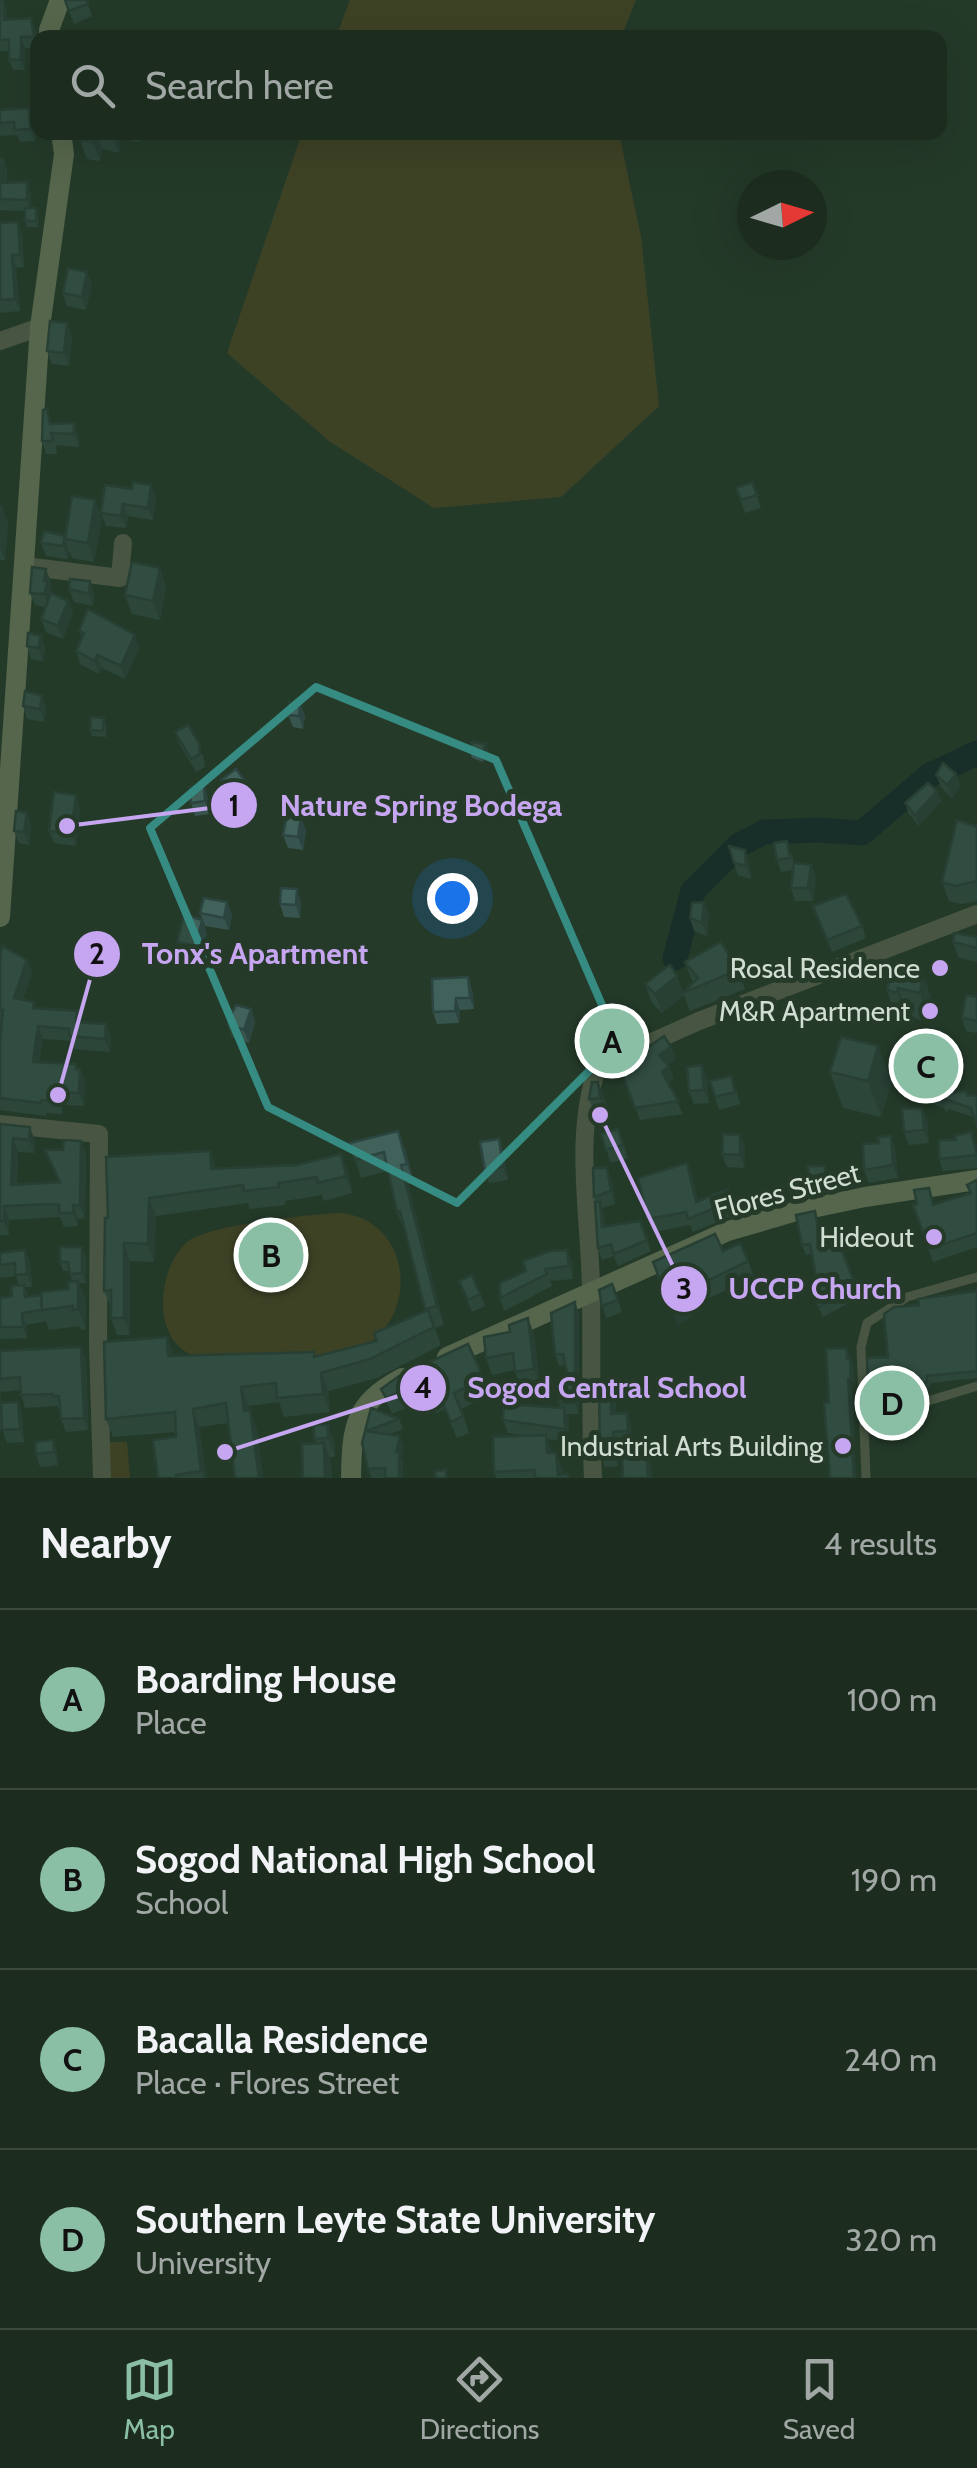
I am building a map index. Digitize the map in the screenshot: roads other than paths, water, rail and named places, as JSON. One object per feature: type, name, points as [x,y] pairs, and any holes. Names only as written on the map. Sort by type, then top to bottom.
[{"type":"street","points":[[48,30],[60,0]]},
{"type":"street","points":[[0,918],[40,326],[52,262],[64,154],[62,140]]},
{"type":"street","points":[[0,340],[40,326]]},
{"type":"street","points":[[25,566],[120,578],[123,543]]},
{"type":"street","points":[[593,1478],[592,1292],[585,1136],[598,1066],[699,1021],[977,914]]},
{"type":"street","points":[[0,1124],[100,1134],[98,1345],[102,1478]]},
{"type":"street","name":"Flores Street","points":[[351,1478],[357,1415],[373,1396],[424,1368],[728,1231],[793,1212],[977,1180]]},
{"type":"street","points":[[78,1347],[98,1345]]},
{"type":"lane","points":[[866,1478],[861,1348],[867,1323],[907,1297],[977,1277]]},
{"type":"lane","points":[[862,1405],[928,1401],[977,1386]]},
{"type":"lane","points":[[911,1402],[913,1421]]},
{"type":"waterway","points":[[675,958],[693,891],[739,845],[764,832],[862,833],[930,775],[977,753]]},
{"type":"place","name":"Nature Spring Bodega","points":[[67,826]]},
{"type":"place","name":"Rosal Residence","points":[[940,968]]},
{"type":"place","name":"M&R Apartment","points":[[930,1011]]},
{"type":"place","name":"Boarding House","points":[[612,1041]]},
{"type":"place","name":"Bacalla Residence","points":[[926,1066]]},
{"type":"place","name":"Tonx's Apartment","points":[[58,1095]]},
{"type":"place","name":"UCCP Church","points":[[600,1115]]},
{"type":"place","name":"Hideout","points":[[934,1237]]},
{"type":"place","name":"Sogod National High School","points":[[271,1255]]},
{"type":"place","name":"Southern Leyte State University","points":[[892,1403]]},
{"type":"place","name":"Industrial Arts Building","points":[[843,1446]]},
{"type":"place","name":"Sogod Central School","points":[[225,1452]]}]
